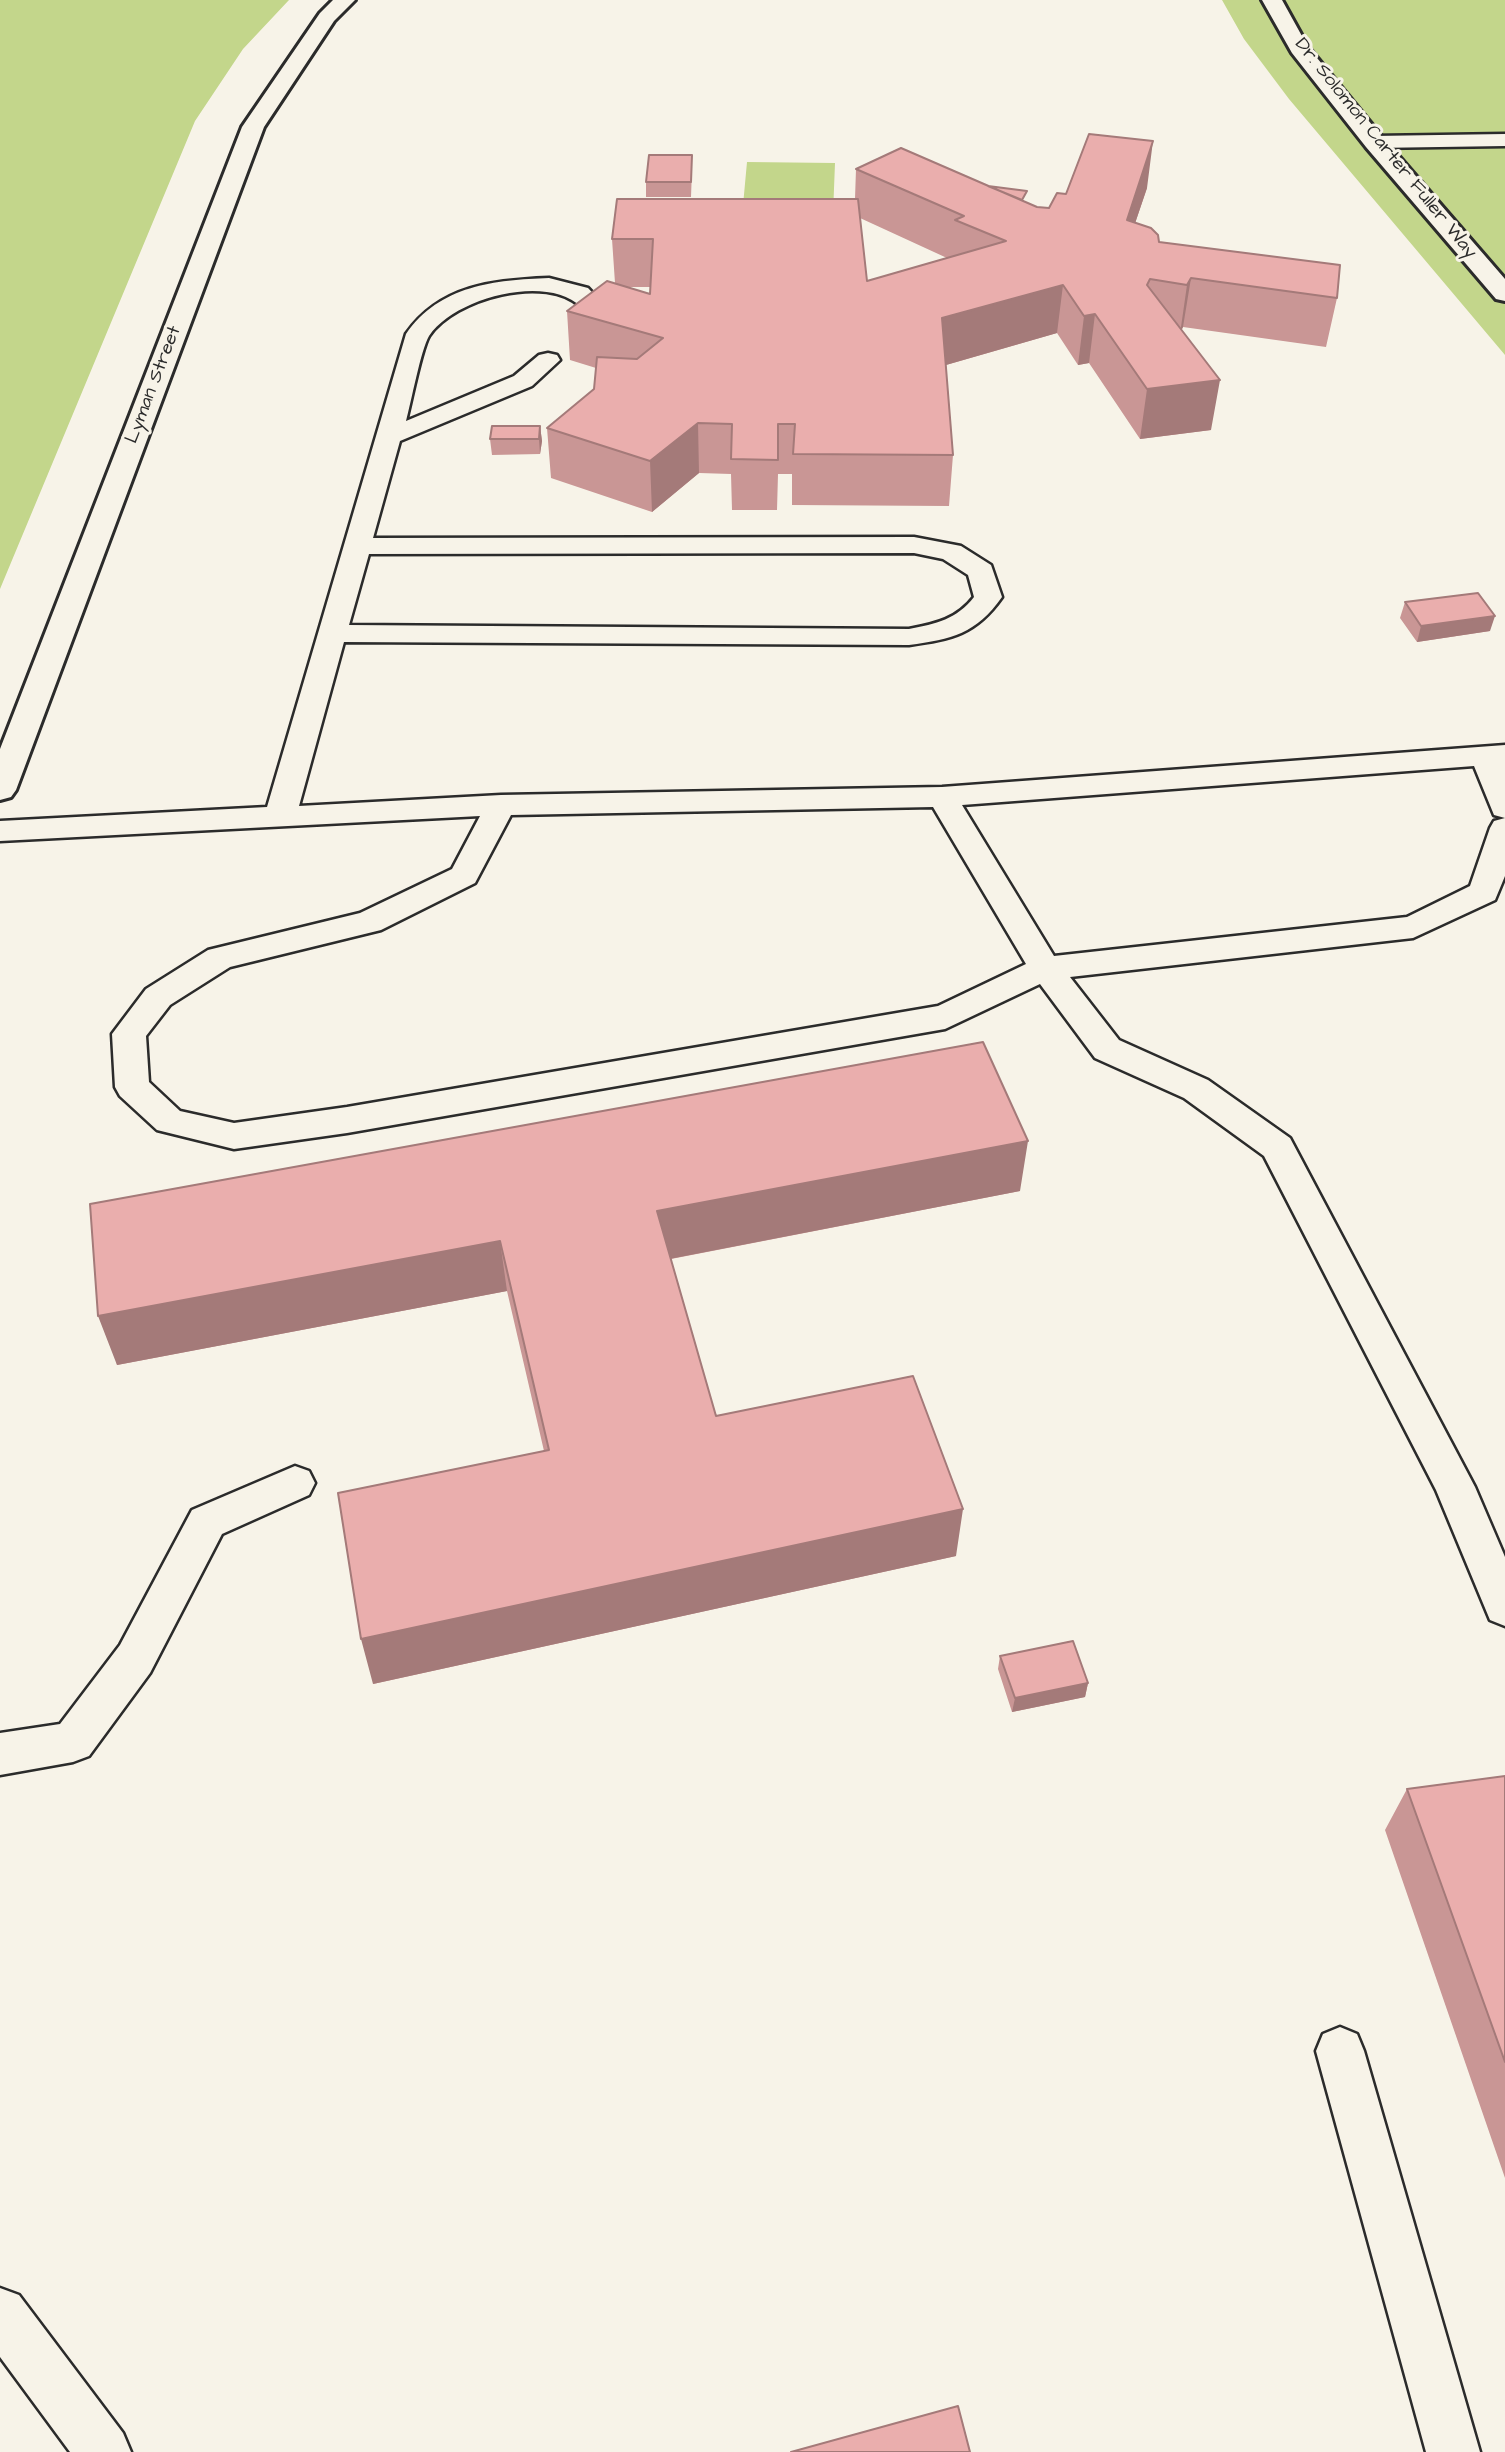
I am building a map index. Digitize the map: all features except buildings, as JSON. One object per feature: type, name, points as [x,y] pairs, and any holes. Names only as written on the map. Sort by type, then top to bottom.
[{"type":"street","name":"Lyman Street","points":[[0,790],[253,127],[327,17],[345,0]]},
{"type":"street","name":"Dr. Solomon Carter Fuller Way","points":[[1272,0],[1298,49],[1505,294]]},
{"type":"lane","points":[[1374,142],[1505,140]]},
{"type":"lane","points":[[281,817],[418,334],[452,303],[499,287],[549,285],[580,293],[593,306],[589,322]]},
{"type":"lane","points":[[388,437],[523,380],[548,360]]},
{"type":"lane","points":[[332,633],[909,637],[950,630],[975,615],[988,597],[981,571],[951,552],[914,545],[357,546]]},
{"type":"lane","points":[[0,831],[501,805],[942,797],[1495,755],[1505,808]]},
{"type":"lane","points":[[942,797],[1045,968],[1107,1049],[1196,1089],[1277,1147],[1455,1487],[1505,1607]]},
{"type":"lane","points":[[501,805],[464,876],[370,922],[220,958],[158,998],[129,1034],[132,1087],[169,1121],[234,1136],[347,1120],[945,1017],[1045,968],[1413,927],[1484,892],[1505,828]]},
{"type":"lane","points":[[0,1754],[73,1742],[135,1659],[207,1522],[295,1483]]},
{"type":"lane","points":[[1340,2051],[1453,2452]]},
{"type":"lane","points":[[0,2314],[104,2452]]},
{"type":"green space","points":[[0,0],[289,0],[243,49],[195,121],[0,589]]},
{"type":"green space","points":[[1222,0],[1505,0],[1505,355],[1289,99],[1244,39]]},
{"type":"green space","points":[[747,162],[835,163],[832,240],[740,238]]}]
